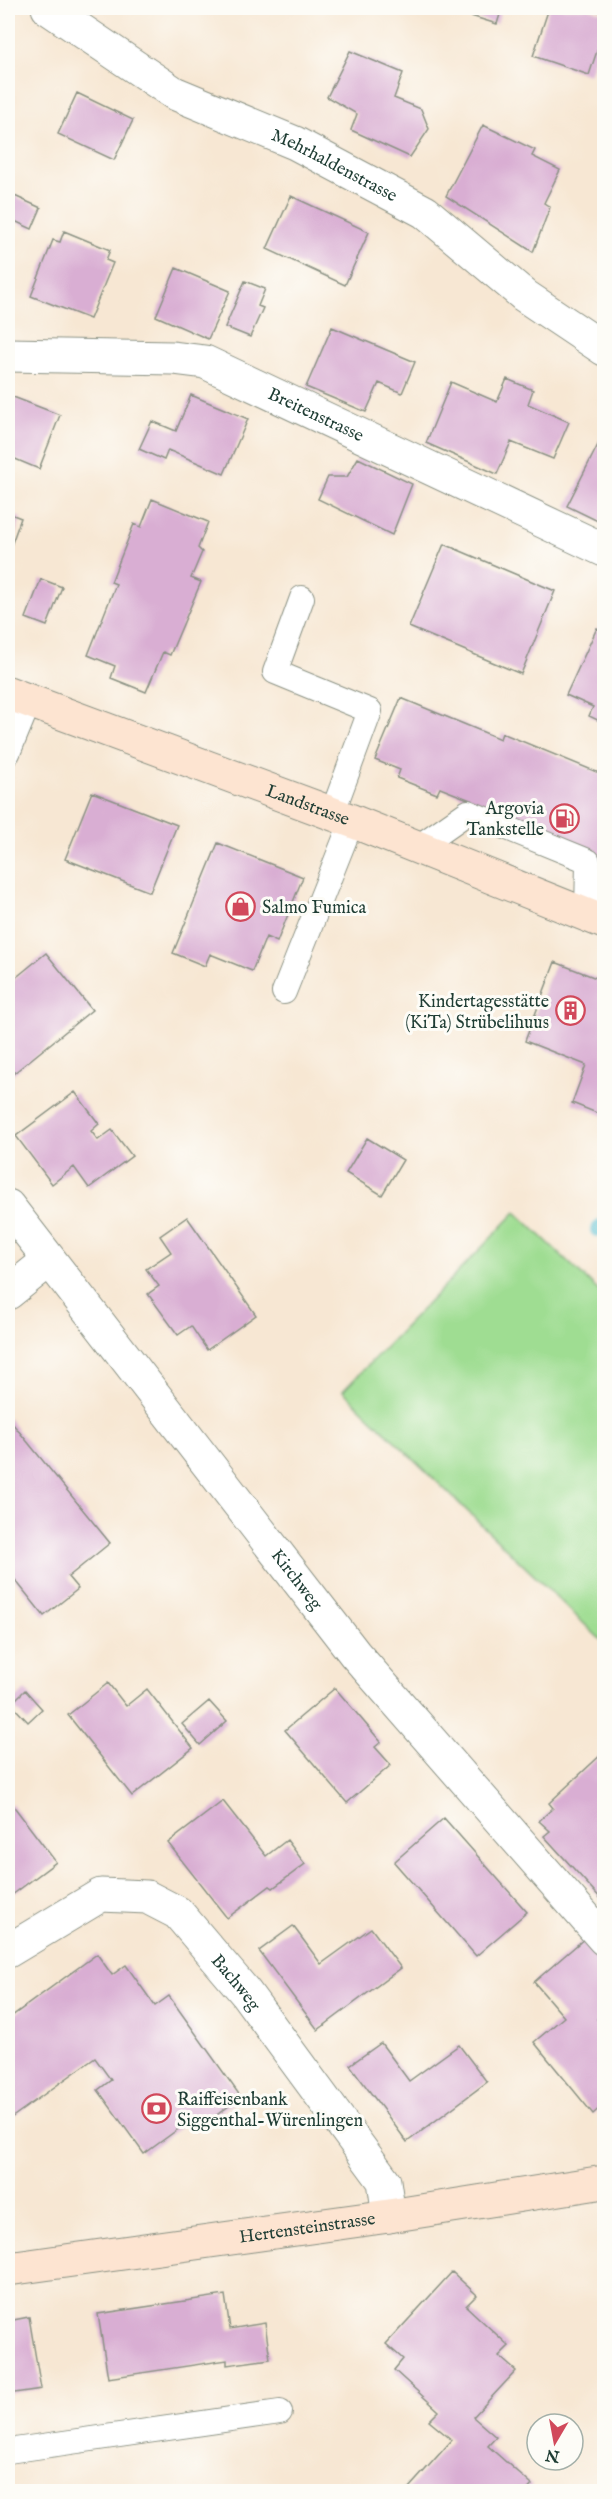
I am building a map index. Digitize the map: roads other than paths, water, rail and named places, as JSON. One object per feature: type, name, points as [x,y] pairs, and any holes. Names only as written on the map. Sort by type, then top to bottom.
[{"type":"street","name":"Mehrhaldenstrasse","points":[[48,8],[174,93],[295,143],[425,213],[525,296],[604,350]]},
{"type":"street","name":"Breitenstrasse","points":[[8,355],[173,358],[205,362],[604,550]]},
{"type":"street","name":"Landstrasse","points":[[18,698],[418,847],[596,919]]},
{"type":"street","name":"Kirchweg","points":[[8,1206],[48,1261],[355,1654],[604,1939]]},
{"type":"street","points":[[8,1293],[48,1261]]},
{"type":"street","name":"Bachweg","points":[[8,1951],[101,1895],[147,1897],[178,1913],[245,1992],[384,2181],[389,2216]]},
{"type":"street","name":"Hertensteinstrasse","points":[[8,2270],[389,2216],[604,2182]]},
{"type":"lane","points":[[284,992],[342,818],[370,711],[274,672],[302,598]]},
{"type":"lane","points":[[8,753],[18,698]]},
{"type":"lane","points":[[418,847],[468,812],[523,834],[588,861],[596,919]]},
{"type":"lane","points":[[8,2451],[280,2412]]},
{"type":"waterway","points":[[597,1230],[604,1223]]},
{"type":"place","name":"Argovia Tankstelle","points":[[565,818]]},
{"type":"place","name":"Salmo Fumica","points":[[241,907]]},
{"type":"place","name":"Kindertagesstätte (KiTa) Strübelihuus","points":[[570,1011]]},
{"type":"place","name":"Raiffeisenbank Siggenthal-Würenlingen","points":[[156,2109]]}]
